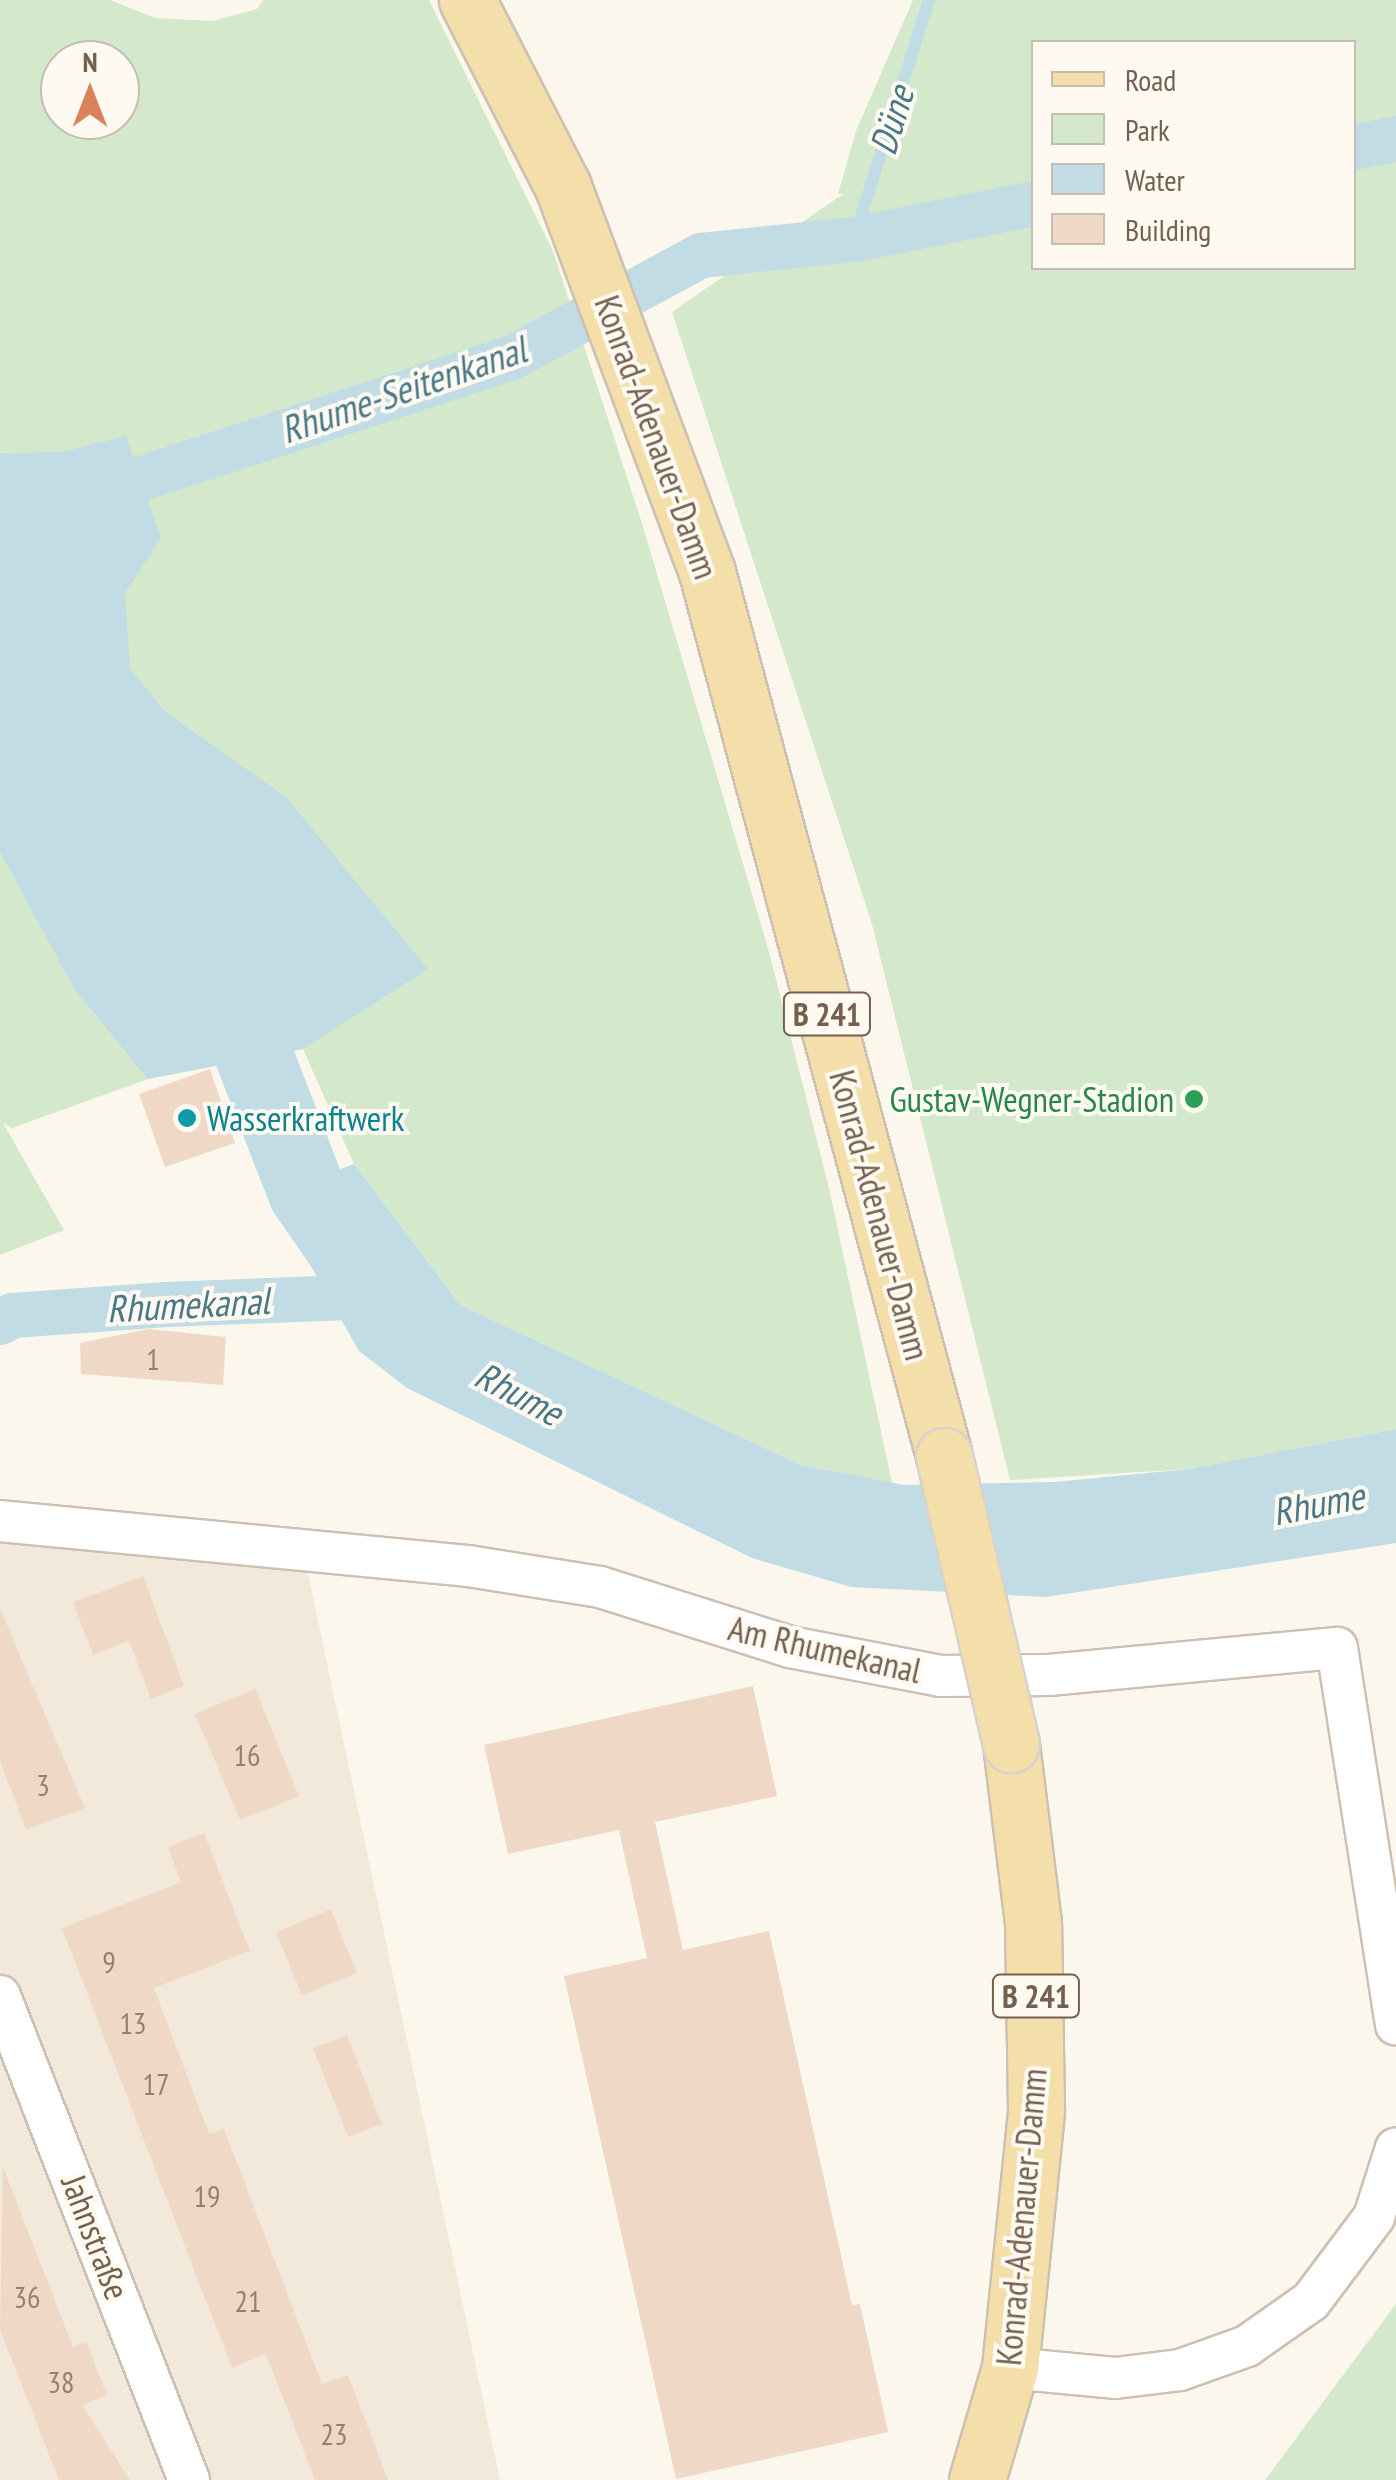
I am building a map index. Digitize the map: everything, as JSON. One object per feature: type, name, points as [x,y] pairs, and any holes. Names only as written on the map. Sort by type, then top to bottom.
[{"type":"main road","name":"Konrad-Adenauer-Damm","points":[[467,0],[564,187],[707,572],[944,1456],[1010,1744],[1033,1923],[1036,2110],[1010,2368],[977,2480]]},
{"type":"street","name":"Am Rhumekanal","points":[[0,1521],[468,1566],[600,1587],[790,1647],[940,1676],[1050,1675],[1337,1648],[1396,2024]]},
{"type":"street","name":"Jahnstraße","points":[[0,1996],[189,2480]]},
{"type":"street","points":[[1010,2368],[1115,2378],[1180,2370],[1246,2346],[1311,2302],[1374,2217],[1396,2148]]},
{"type":"shaded area","points":[[0,1521],[303,1550],[500,2480],[0,2480]]},
{"type":"green space","points":[[0,0],[110,0],[155,18],[213,21],[257,9],[263,0],[429,0],[553,251],[641,520],[768,948],[829,1188],[892,1483],[801,1465],[460,1305],[354,1164],[303,1049],[148,1079],[12,1128],[3,1123],[64,1230],[0,1255]]},
{"type":"green space","points":[[913,0],[1396,0],[1396,1429],[1189,1469],[1010,1480],[872,924],[672,312],[843,194],[838,194],[856,131]]},
{"type":"green space","points":[[1396,2304],[1396,2480],[1265,2480]]},
{"type":"water","points":[[126,436],[161,538],[125,593],[130,668],[164,711],[286,797],[428,969],[303,1049],[148,1079],[75,990],[0,852],[0,453],[61,452]]},
{"type":"water","points":[[354,1164],[460,1305],[801,1465],[904,1485],[1054,1482],[1189,1469],[1396,1429],[1396,1543],[1046,1597],[851,1587],[752,1558],[407,1388],[359,1351],[271,1195]]},
{"type":"building","name":"Wasserkraftwerk","points":[[210,1069],[235,1143],[165,1167],[139,1094]]},
{"type":"building","points":[[149,1329],[226,1337],[223,1385],[81,1374],[80,1343]]},
{"type":"building","points":[[143,1576],[184,1686],[151,1699],[129,1641],[93,1655],[73,1602]]},
{"type":"building","points":[[0,1609],[85,1808],[26,1830],[0,1761]]},
{"type":"building","points":[[753,1686],[777,1796],[655,1822],[683,1950],[769,1931],[852,2305],[860,2304],[888,2432],[676,2479],[564,1976],[647,1958],[619,1830],[508,1854],[484,1745]]},
{"type":"building","points":[[255,1689],[299,1796],[240,1820],[195,1714]]},
{"type":"building","points":[[204,1833],[250,1951],[154,1988],[209,2134],[224,2129],[322,2384],[348,2375],[388,2480],[315,2480],[266,2354],[232,2368],[62,1928],[181,1882],[168,1847]]},
{"type":"building","points":[[331,1909],[357,1973],[302,1995],[276,1932]]},
{"type":"building","points":[[347,2035],[382,2124],[348,2137],[313,2048]]},
{"type":"building","points":[[3,2167],[73,2347],[86,2342],[107,2395],[82,2405],[130,2480],[59,2480],[0,2330]]},
{"type":"waterway","name":"Düne","points":[[854,239],[929,0]]},
{"type":"waterway","name":"Rhume-Seitenkanal","points":[[1356,147],[1396,138]]},
{"type":"waterway","name":"Rhume-Seitenkanal","points":[[0,524],[512,357],[701,255],[854,239],[1031,204]]},
{"type":"waterway","name":"Rhume","points":[[206,965],[241,1022],[307,1192],[363,1273]]},
{"type":"waterway","name":"Rhumekanal","points":[[0,1322],[12,1315],[166,1304],[379,1296]]},
{"type":"place","name":"Gustav-Wegner-Stadion","points":[[1194,1099]]},
{"type":"place","name":"Wasserkraftwerk","points":[[187,1118]]}]
